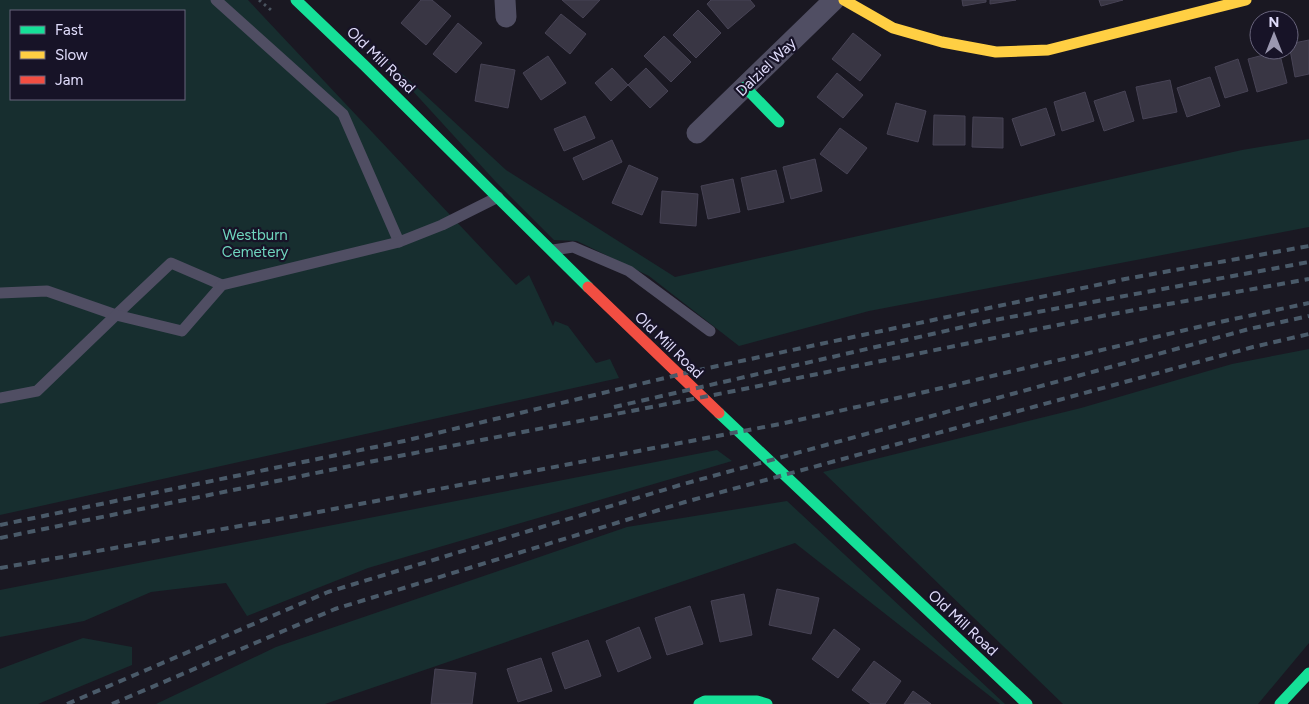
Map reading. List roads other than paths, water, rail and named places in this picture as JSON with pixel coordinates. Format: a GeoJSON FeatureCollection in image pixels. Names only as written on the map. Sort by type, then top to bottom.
{"type":"FeatureCollection","features":[{"type":"Feature","properties":{"kind":"street","name":"Old Mill Road"},"geometry":{"type":"LineString","coordinates":[[296,0],[499,197],[637,336],[1028,704]]}},
{"type":"Feature","properties":{"kind":"street","name":"Dalziel Way"},"geometry":{"type":"LineString","coordinates":[[698,134],[834,0]]}},
{"type":"Feature","properties":{"kind":"street"},"geometry":{"type":"LineString","coordinates":[[844,0],[893,28],[942,42],[996,52],[1048,50],[1195,7],[1246,0]]}},
{"type":"Feature","properties":{"kind":"street"},"geometry":{"type":"LineString","coordinates":[[745,87],[779,122]]}},
{"type":"Feature","properties":{"kind":"street"},"geometry":{"type":"LineString","coordinates":[[1280,704],[1309,673]]}},
{"type":"Feature","properties":{"kind":"street"},"geometry":{"type":"LineString","coordinates":[[699,704],[706,701],[757,701],[767,704]]}},
{"type":"Feature","properties":{"kind":"lane"},"geometry":{"type":"LineString","coordinates":[[216,0],[343,114],[399,242]]}},
{"type":"Feature","properties":{"kind":"lane"},"geometry":{"type":"LineString","coordinates":[[0,293],[48,290],[116,315],[182,332],[222,285],[399,242],[442,225],[499,197]]}},
{"type":"Feature","properties":{"kind":"lane"},"geometry":{"type":"LineString","coordinates":[[551,250],[574,247],[629,271],[710,330]]}},
{"type":"Feature","properties":{"kind":"lane"},"geometry":{"type":"LineString","coordinates":[[0,398],[37,391],[172,263],[222,285]]}},
{"type":"Feature","properties":{"kind":"railway"},"geometry":{"type":"LineString","coordinates":[[0,525],[404,441],[694,371],[1125,279],[1309,246]]}},
{"type":"Feature","properties":{"kind":"railway"},"geometry":{"type":"LineString","coordinates":[[614,407],[989,321],[1309,262]]}},
{"type":"Feature","properties":{"kind":"railway"},"geometry":{"type":"LineString","coordinates":[[0,538],[384,459],[734,391],[1107,315],[1309,279]]}},
{"type":"Feature","properties":{"kind":"railway"},"geometry":{"type":"LineString","coordinates":[[0,568],[297,516],[780,424],[1309,303]]}},
{"type":"Feature","properties":{"kind":"railway"},"geometry":{"type":"LineString","coordinates":[[67,704],[328,592],[680,485],[1249,329],[1309,316]]}},
{"type":"Feature","properties":{"kind":"railway"},"geometry":{"type":"LineString","coordinates":[[112,704],[335,609],[685,502],[1253,347],[1309,334]]}},
{"type":"Feature","properties":{"kind":"park label","name":"Westburn Cemetery"},"geometry":{"type":"Point","coordinates":[255,244]}}]}
